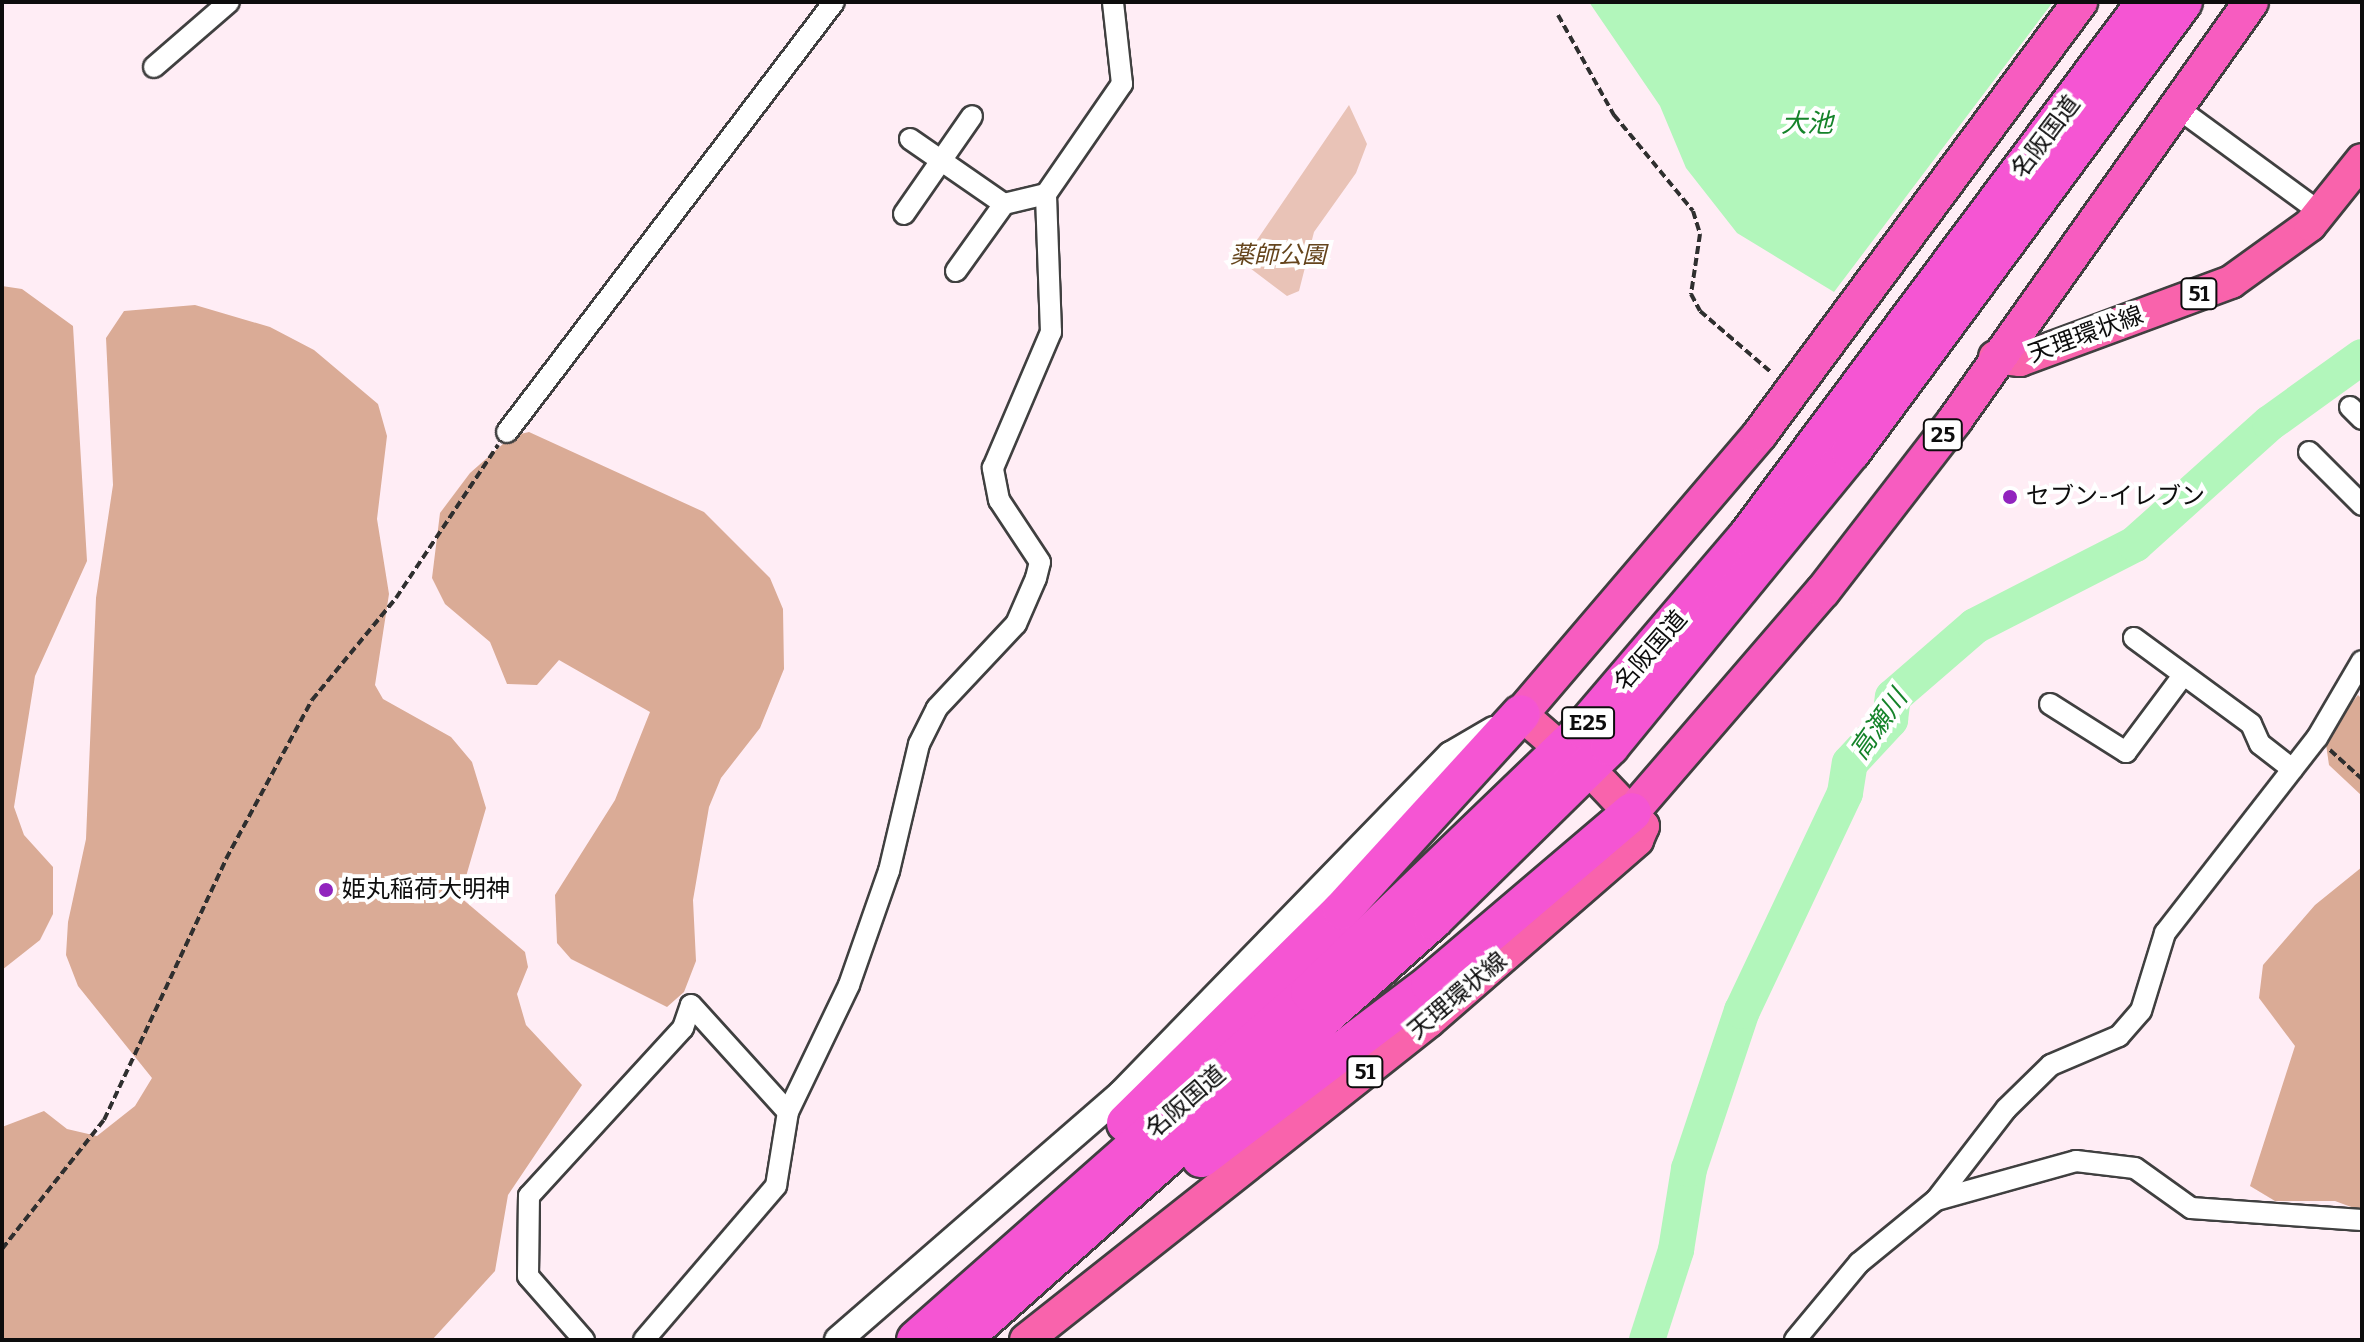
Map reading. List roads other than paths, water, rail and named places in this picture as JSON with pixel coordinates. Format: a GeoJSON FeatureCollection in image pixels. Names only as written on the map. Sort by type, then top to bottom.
{"type":"FeatureCollection","features":[{"type":"Feature","properties":{"kind":"highway"},"geometry":{"type":"LineString","coordinates":[[909,1340],[1342,910],[1535,726],[1792,391],[2080,2]]}},
{"type":"Feature","properties":{"kind":"highway","name":"名阪国道"},"geometry":{"type":"LineString","coordinates":[[916,1340],[1310,992],[1583,729],[1747,537],[2146,2]]}},
{"type":"Feature","properties":{"kind":"highway","name":"名阪国道"},"geometry":{"type":"LineString","coordinates":[[961,1340],[1400,951],[1610,746],[1842,464],[2183,2]]}},
{"type":"Feature","properties":{"kind":"highway","name":"25"},"geometry":{"type":"LineString","coordinates":[[1632,812],[1823,591],[2251,2]]}},
{"type":"Feature","properties":{"kind":"highway","name":"25"},"geometry":{"type":"LineString","coordinates":[[2226,35],[2259,2]]}},
{"type":"Feature","properties":{"kind":"highway"},"geometry":{"type":"LineString","coordinates":[[978,1340],[1113,1224],[1430,984],[1632,812]]}},
{"type":"Feature","properties":{"kind":"main road","name":"天理環状線"},"geometry":{"type":"LineString","coordinates":[[1995,357],[2020,360],[2231,282],[2320,212],[2362,160]]}},
{"type":"Feature","properties":{"kind":"main road"},"geometry":{"type":"LineString","coordinates":[[1602,783],[1632,812]]}},
{"type":"Feature","properties":{"kind":"main road","name":"天理環状線"},"geometry":{"type":"LineString","coordinates":[[1046,1333],[1429,1021],[1637,840],[1643,826],[1632,812]]}},
{"type":"Feature","properties":{"kind":"street"},"geometry":{"type":"LineString","coordinates":[[154,67],[229,2]]}},
{"type":"Feature","properties":{"kind":"street"},"geometry":{"type":"LineString","coordinates":[[507,432],[834,2]]}},
{"type":"Feature","properties":{"kind":"street"},"geometry":{"type":"LineString","coordinates":[[644,1340],[776,1186],[788,1112],[864,942],[919,744],[937,708],[1016,624],[1036,578],[1040,562],[999,500],[993,468],[1051,332],[1043,259],[1046,194],[1122,84],[1113,2]]}},
{"type":"Feature","properties":{"kind":"street"},"geometry":{"type":"LineString","coordinates":[[2175,106],[2320,212]]}},
{"type":"Feature","properties":{"kind":"street"},"geometry":{"type":"LineString","coordinates":[[904,214],[972,116]]}},
{"type":"Feature","properties":{"kind":"street"},"geometry":{"type":"LineString","coordinates":[[910,139],[1004,204]]}},
{"type":"Feature","properties":{"kind":"street"},"geometry":{"type":"LineString","coordinates":[[956,271],[1004,204],[1046,194]]}},
{"type":"Feature","properties":{"kind":"street"},"geometry":{"type":"LineString","coordinates":[[2309,452],[2362,505]]}},
{"type":"Feature","properties":{"kind":"street"},"geometry":{"type":"LineString","coordinates":[[2134,638],[2182,677],[2251,724],[2260,744],[2292,769]]}},
{"type":"Feature","properties":{"kind":"street"},"geometry":{"type":"LineString","coordinates":[[1795,1340],[1859,1263],[1936,1200],[2006,1109],[2051,1065],[2119,1036],[2141,1011],[2165,933],[2317,738],[2362,661]]}},
{"type":"Feature","properties":{"kind":"street"},"geometry":{"type":"LineString","coordinates":[[2050,704],[2126,752],[2182,677]]}},
{"type":"Feature","properties":{"kind":"street"},"geometry":{"type":"LineString","coordinates":[[838,1340],[1121,1094],[1451,755],[1535,726]]}},
{"type":"Feature","properties":{"kind":"street"},"geometry":{"type":"LineString","coordinates":[[584,1340],[528,1276],[529,1196],[683,1028],[691,1005],[788,1112]]}},
{"type":"Feature","properties":{"kind":"street"},"geometry":{"type":"LineString","coordinates":[[1936,1200],[2076,1161],[2135,1168],[2191,1208],[2362,1220]]}},
{"type":"Feature","properties":{"kind":"water","name":"大池"},"geometry":{"type":"Polygon","coordinates":[[[1589,2],[2053,2],[1834,292],[1737,233],[1686,168],[1660,106],[1589,2]]]}},
{"type":"Feature","properties":{"kind":"waterway","name":"高瀬川"},"geometry":{"type":"LineString","coordinates":[[1647,1340],[1676,1250],[1689,1169],[1742,1011],[1845,793],[1850,763],[1890,720],[1893,697],[1975,626],[2135,544],[2270,423],[2362,357]]}},
{"type":"Feature","properties":{"kind":"place","name":"セブン-イレブン"},"geometry":{"type":"Point","coordinates":[2010,497]}},
{"type":"Feature","properties":{"kind":"place","name":"姫丸稲荷大明神"},"geometry":{"type":"Point","coordinates":[326,890]}},
{"type":"Feature","properties":{"kind":"park label","name":"薬師公園"},"geometry":{"type":"Point","coordinates":[1278,256]}}]}
